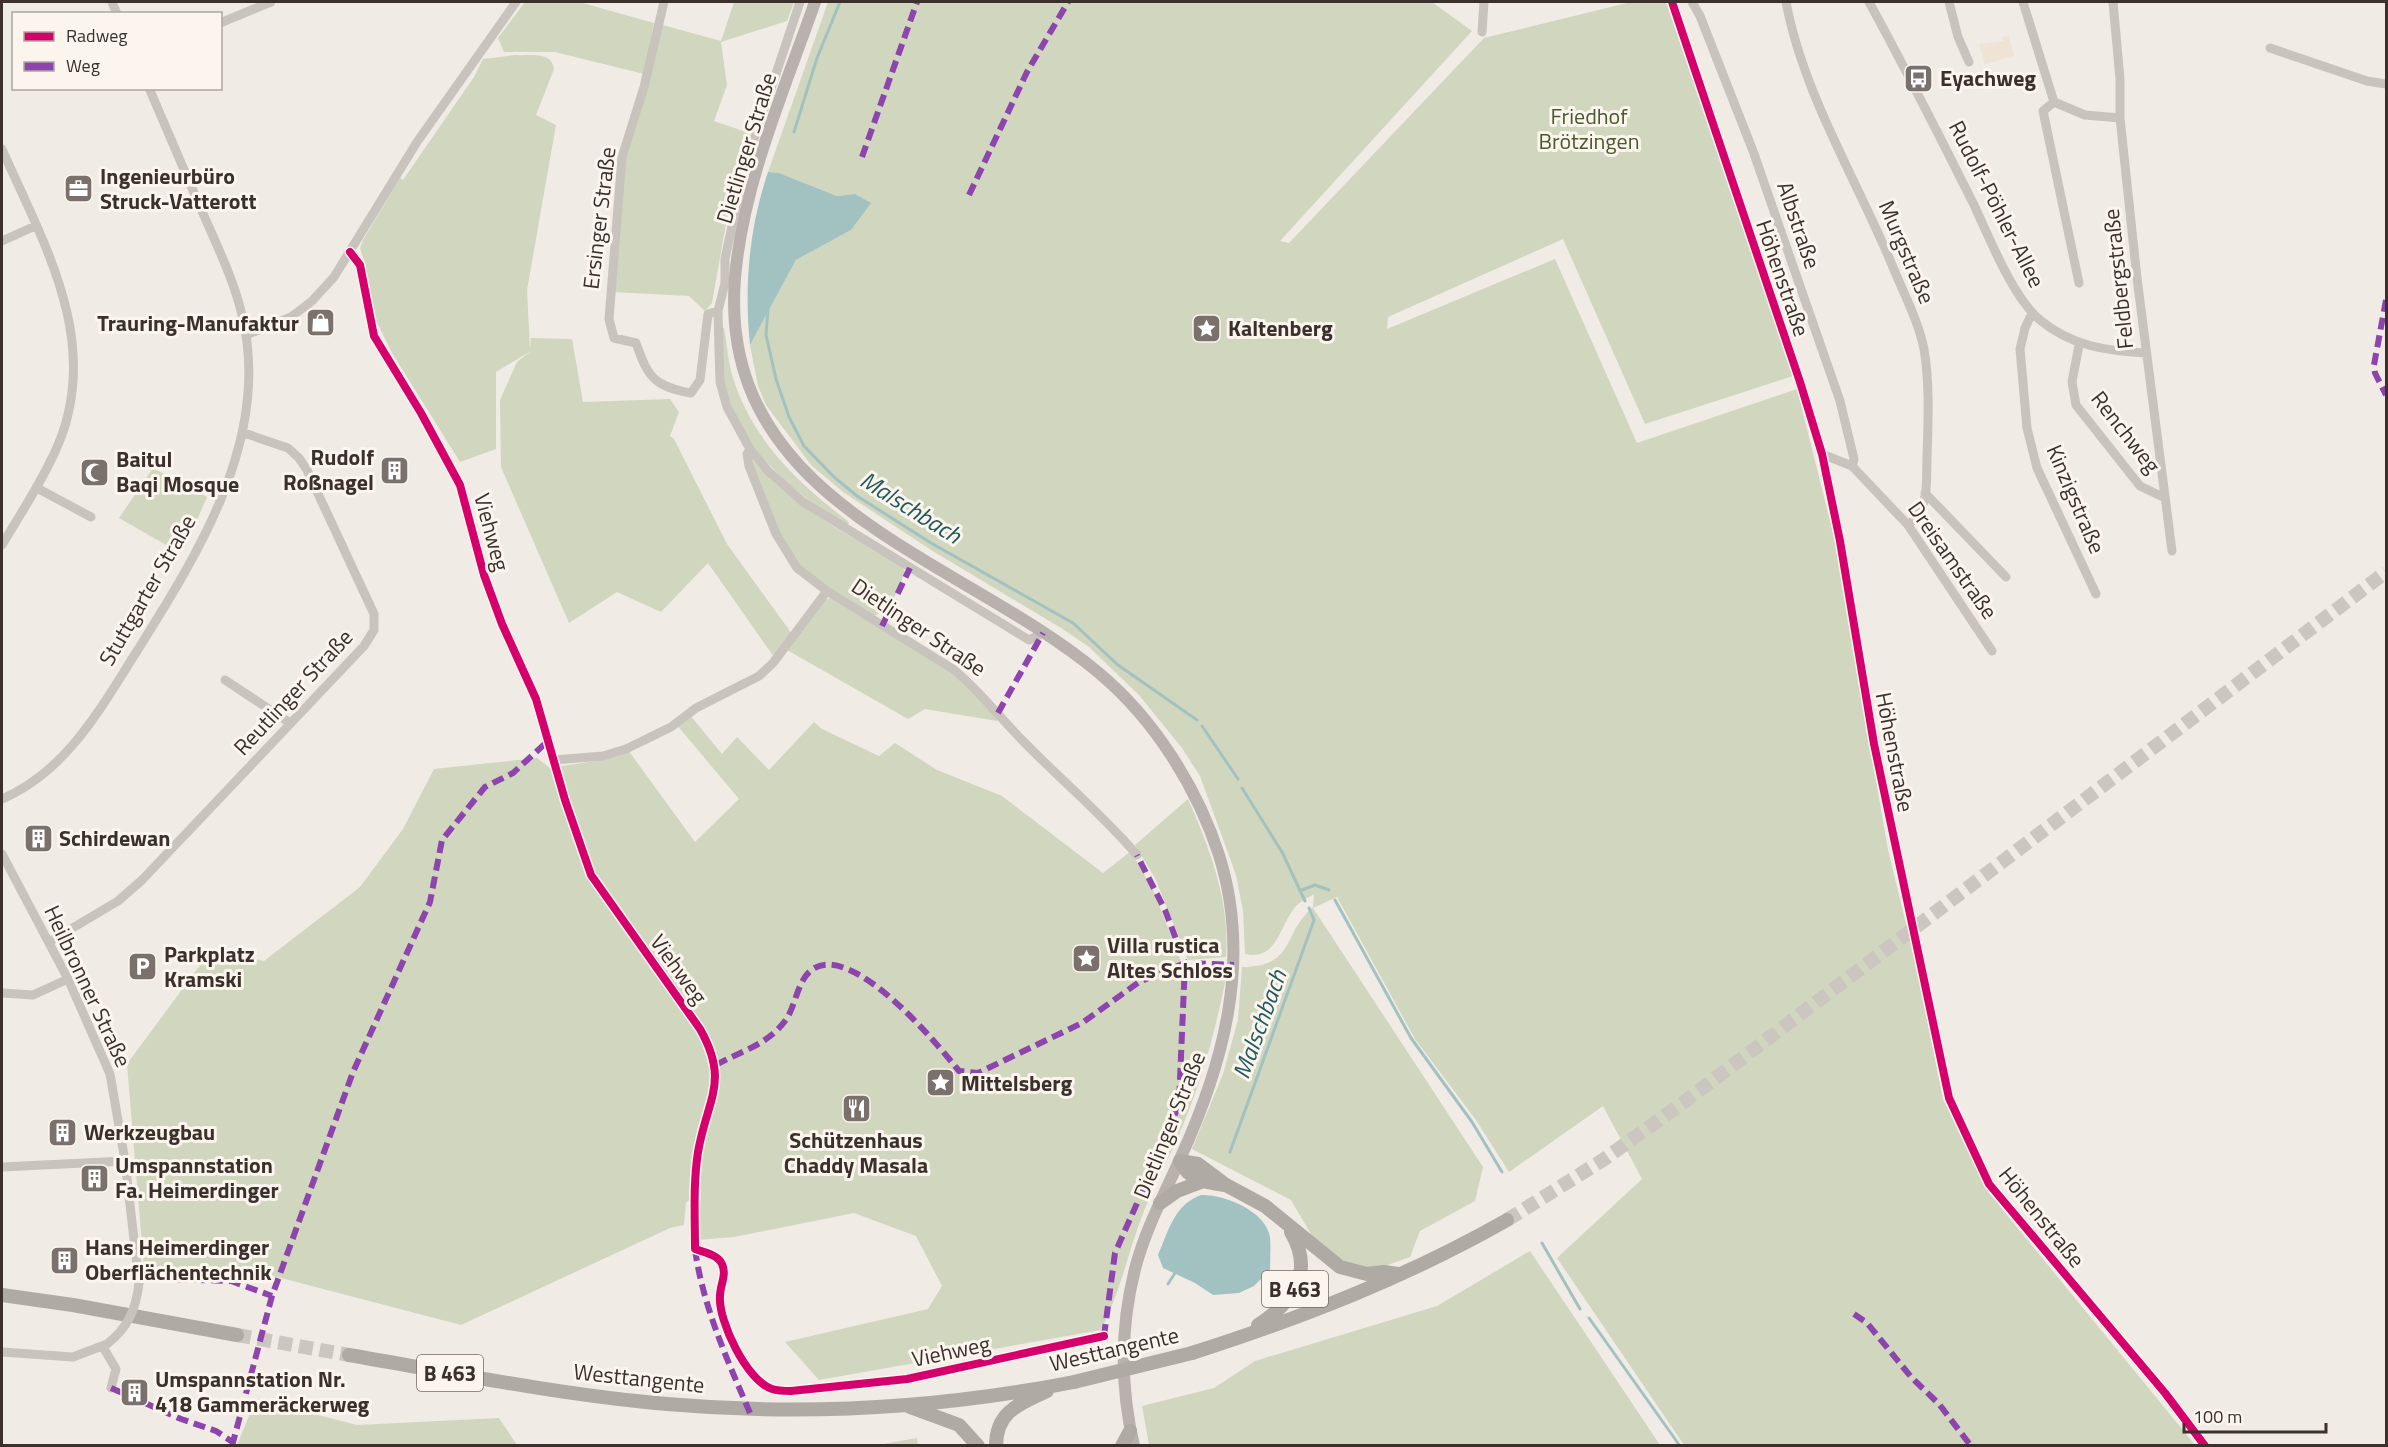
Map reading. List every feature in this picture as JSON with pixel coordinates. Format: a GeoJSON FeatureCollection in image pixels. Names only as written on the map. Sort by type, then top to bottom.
{"type":"FeatureCollection","features":[{"type":"Feature","properties":{"kind":"highway"},"geometry":{"type":"LineString","coordinates":[[1180,1161],[1185,1172],[1202,1182]]}},
{"type":"Feature","properties":{"kind":"highway","name":"B 463"},"geometry":{"type":"LineString","coordinates":[[1180,1161],[1198,1164],[1226,1185],[1265,1206],[1340,1268],[1368,1274],[1384,1272],[1400,1275]]}},
{"type":"Feature","properties":{"kind":"highway","name":"B 463"},"geometry":{"type":"LineString","coordinates":[[1160,1203],[1177,1191],[1202,1182],[1226,1185]]}},
{"type":"Feature","properties":{"kind":"highway","name":"B 463"},"geometry":{"type":"LineString","coordinates":[[1241,1337],[1281,1309],[1295,1290],[1301,1264],[1298,1245],[1284,1220]]}},
{"type":"Feature","properties":{"kind":"highway","name":"Westtangente"},"geometry":{"type":"LineString","coordinates":[[349,1354],[610,1398],[766,1409],[856,1409],[905,1405],[1059,1385],[1192,1353],[1337,1303],[1400,1275],[1507,1220]]}},
{"type":"Feature","properties":{"kind":"highway"},"geometry":{"type":"LineString","coordinates":[[2,1293],[237,1335]]}},
{"type":"Feature","properties":{"kind":"highway","name":"B 463"},"geometry":{"type":"LineString","coordinates":[[996,1446],[1000,1421],[1011,1408],[1059,1385]]}},
{"type":"Feature","properties":{"kind":"highway","name":"B 463"},"geometry":{"type":"LineString","coordinates":[[905,1405],[959,1425],[978,1446]]}},
{"type":"Feature","properties":{"kind":"highway"},"geometry":{"type":"LineString","coordinates":[[1122,1446],[1130,1431]]}},
{"type":"Feature","properties":{"kind":"main road","name":"Dietlinger Straße"},"geometry":{"type":"LineString","coordinates":[[815,2],[759,165],[738,255],[735,320],[743,366],[765,419],[781,444],[817,485],[886,538],[1042,633],[1099,673],[1127,700],[1166,748],[1208,826],[1226,879],[1234,939],[1227,1023],[1208,1094],[1160,1203],[1135,1268],[1126,1313],[1122,1367],[1134,1446]]}},
{"type":"Feature","properties":{"kind":"street"},"geometry":{"type":"LineString","coordinates":[[222,22],[271,2]]}},
{"type":"Feature","properties":{"kind":"street"},"geometry":{"type":"LineString","coordinates":[[246,335],[271,327],[299,311],[324,289],[350,252],[423,134],[516,2]]}},
{"type":"Feature","properties":{"kind":"street","name":"Ersinger Straße"},"geometry":{"type":"LineString","coordinates":[[663,2],[644,87],[622,157],[609,319],[614,338],[636,343],[649,376],[664,386],[691,393]]}},
{"type":"Feature","properties":{"kind":"street","name":"Dietlinger Straße"},"geometry":{"type":"LineString","coordinates":[[800,2],[744,169],[727,250],[724,283],[718,311],[721,387],[733,424],[768,471],[816,512],[1029,640],[1042,633]]}},
{"type":"Feature","properties":{"kind":"street"},"geometry":{"type":"LineString","coordinates":[[1482,32],[1484,2]]}},
{"type":"Feature","properties":{"kind":"street","name":"Höhenstraße"},"geometry":{"type":"LineString","coordinates":[[1672,2],[1822,454],[1840,541],[1874,744],[1948,1098],[1989,1184],[2165,1394],[2205,1446]]}},
{"type":"Feature","properties":{"kind":"street","name":"Albstraße"},"geometry":{"type":"LineString","coordinates":[[1692,2],[1700,16],[1753,151],[1840,401],[1854,459],[1851,466]]}},
{"type":"Feature","properties":{"kind":"street","name":"Murgstraße"},"geometry":{"type":"LineString","coordinates":[[1786,2],[1790,26],[1824,117],[1882,241],[1924,347],[1928,429],[1925,493],[1922,512],[1908,525]]}},
{"type":"Feature","properties":{"kind":"street","name":"Rudolf-Pöhler-Allee"},"geometry":{"type":"LineString","coordinates":[[1869,2],[1911,79],[2005,270],[2032,313],[2040,321],[2079,345],[2109,351],[2146,354]]}},
{"type":"Feature","properties":{"kind":"street"},"geometry":{"type":"LineString","coordinates":[[1949,2],[1958,37],[1969,62]]}},
{"type":"Feature","properties":{"kind":"street"},"geometry":{"type":"LineString","coordinates":[[2023,2],[2054,102]]}},
{"type":"Feature","properties":{"kind":"street","name":"Feldbergstraße"},"geometry":{"type":"LineString","coordinates":[[2113,2],[2120,79],[2120,118],[2163,497],[2172,551]]}},
{"type":"Feature","properties":{"kind":"street"},"geometry":{"type":"LineString","coordinates":[[2270,48],[2367,81],[2386,84]]}},
{"type":"Feature","properties":{"kind":"street","name":"Stuttgarter Straße"},"geometry":{"type":"LineString","coordinates":[[2,799],[21,790],[50,769],[76,743],[93,719],[161,612],[199,544],[227,483],[244,433],[250,384],[246,335],[228,271],[150,90]]}},
{"type":"Feature","properties":{"kind":"street"},"geometry":{"type":"LineString","coordinates":[[2054,102],[2085,115],[2120,118]]}},
{"type":"Feature","properties":{"kind":"street"},"geometry":{"type":"LineString","coordinates":[[2054,102],[2043,111],[2079,283]]}},
{"type":"Feature","properties":{"kind":"street"},"geometry":{"type":"LineString","coordinates":[[2,149],[66,301],[72,326],[74,360],[68,415],[57,446],[37,488],[2,545]]}},
{"type":"Feature","properties":{"kind":"street"},"geometry":{"type":"LineString","coordinates":[[2,241],[35,226]]}},
{"type":"Feature","properties":{"kind":"street","name":"Viehweg"},"geometry":{"type":"LineString","coordinates":[[350,252],[360,265],[374,336],[421,413],[460,485],[484,575],[502,624],[536,699],[565,800],[591,875],[711,1048],[716,1065],[715,1086],[699,1151],[695,1186],[695,1249],[708,1253],[722,1263],[724,1274],[720,1296],[722,1319],[752,1374],[771,1389],[790,1391],[884,1382],[1104,1336]]}},
{"type":"Feature","properties":{"kind":"street","name":"Dietlinger Straße"},"geometry":{"type":"LineString","coordinates":[[691,393],[700,380],[708,314],[718,311]]}},
{"type":"Feature","properties":{"kind":"street","name":"Kinzigstraße"},"geometry":{"type":"LineString","coordinates":[[2032,313],[2025,328],[2020,349],[2026,428],[2037,468],[2096,594]]}},
{"type":"Feature","properties":{"kind":"street","name":"Renchweg"},"geometry":{"type":"LineString","coordinates":[[2079,345],[2072,382],[2076,405],[2140,486],[2163,497]]}},
{"type":"Feature","properties":{"kind":"street","name":"Reutlinger Straße"},"geometry":{"type":"LineString","coordinates":[[49,942],[118,900],[136,885],[368,642],[376,624],[374,614],[340,539],[299,458],[279,443],[244,433]]}},
{"type":"Feature","properties":{"kind":"street","name":"Dietlinger Straße"},"geometry":{"type":"LineString","coordinates":[[750,449],[747,454],[749,466],[776,534],[797,568],[827,591],[953,669],[972,685],[1023,741],[1113,828],[1137,855]]}},
{"type":"Feature","properties":{"kind":"street","name":"Dreisamstraße"},"geometry":{"type":"LineString","coordinates":[[1822,454],[1851,466],[1908,525],[1992,651]]}},
{"type":"Feature","properties":{"kind":"street"},"geometry":{"type":"LineString","coordinates":[[37,488],[91,517]]}},
{"type":"Feature","properties":{"kind":"street"},"geometry":{"type":"LineString","coordinates":[[1925,493],[2006,577]]}},
{"type":"Feature","properties":{"kind":"street","name":"Dietlinger Straße"},"geometry":{"type":"LineString","coordinates":[[554,760],[603,756],[626,749],[671,727],[696,708],[759,676],[774,663],[827,591]]}},
{"type":"Feature","properties":{"kind":"street"},"geometry":{"type":"LineString","coordinates":[[225,680],[290,723]]}},
{"type":"Feature","properties":{"kind":"street","name":"Heilbronner Straße"},"geometry":{"type":"LineString","coordinates":[[2,854],[68,980],[110,1074],[125,1161],[139,1283],[132,1316],[121,1332],[105,1346],[74,1357],[2,1352]]}},
{"type":"Feature","properties":{"kind":"street"},"geometry":{"type":"LineString","coordinates":[[2,993],[33,995],[68,980]]}},
{"type":"Feature","properties":{"kind":"street"},"geometry":{"type":"LineString","coordinates":[[2,1167],[125,1161]]}},
{"type":"Feature","properties":{"kind":"street"},"geometry":{"type":"LineString","coordinates":[[105,1346],[116,1369],[111,1388]]}},
{"type":"Feature","properties":{"kind":"green space"},"geometry":{"type":"Polygon","coordinates":[[[525,2],[579,2],[654,23],[644,74],[555,52],[504,52],[498,38],[525,2]]]}},
{"type":"Feature","properties":{"kind":"green space"},"geometry":{"type":"Polygon","coordinates":[[[734,2],[794,2],[787,21],[721,42],[727,85],[714,121],[749,133],[729,207],[712,303],[705,311],[689,296],[612,292],[626,156],[659,24],[721,41],[734,2]]]}},
{"type":"Feature","properties":{"kind":"green space","name":"Friedhof Brötzingen"},"geometry":{"type":"Polygon","coordinates":[[[828,2],[1432,2],[1472,31],[1280,241],[1289,243],[1484,38],[1631,2],[1666,2],[1796,375],[1645,424],[1563,239],[1388,317],[1387,329],[1555,259],[1637,443],[1797,389],[1834,537],[1888,850],[1917,969],[1943,1099],[1989,1193],[2195,1445],[1684,1445],[1557,1258],[1642,1179],[1603,1106],[1509,1172],[1476,1120],[1415,1039],[1337,897],[1313,908],[1483,1167],[1475,1201],[1420,1231],[1410,1257],[1379,1268],[1364,1268],[1344,1264],[1312,1236],[1291,1200],[1192,1149],[1223,1074],[1238,1020],[1242,967],[1260,965],[1280,955],[1303,917],[1313,907],[1314,894],[1295,907],[1271,947],[1256,955],[1245,954],[1243,911],[1236,875],[1200,776],[1182,748],[1139,695],[1089,647],[931,550],[843,492],[811,465],[766,405],[758,386],[750,345],[796,260],[851,230],[855,194],[837,196],[779,173],[768,172],[828,2]]]}},
{"type":"Feature","properties":{"kind":"green space"},"geometry":{"type":"Polygon","coordinates":[[[515,55],[544,57],[549,59],[554,69],[536,115],[556,125],[527,290],[530,349],[531,338],[572,339],[583,402],[670,399],[679,412],[670,436],[674,439],[727,544],[792,634],[774,657],[708,563],[661,612],[617,592],[569,623],[501,467],[500,400],[517,362],[531,351],[496,372],[496,449],[460,462],[392,353],[369,306],[365,264],[360,248],[363,240],[400,178],[403,180],[474,77],[483,59],[515,55]]]}},
{"type":"Feature","properties":{"kind":"green space"},"geometry":{"type":"Polygon","coordinates":[[[721,327],[724,328],[733,378],[752,422],[779,459],[812,492],[849,522],[847,526],[826,513],[788,483],[770,466],[742,428],[724,382],[721,327]]]}},
{"type":"Feature","properties":{"kind":"green space"},"geometry":{"type":"Polygon","coordinates":[[[752,459],[785,492],[822,519],[902,566],[905,572],[893,599],[884,610],[871,617],[799,566],[778,530],[755,476],[752,459]]]}},
{"type":"Feature","properties":{"kind":"green space"},"geometry":{"type":"Polygon","coordinates":[[[153,468],[207,497],[185,547],[175,550],[119,518],[153,468]]]}},
{"type":"Feature","properties":{"kind":"green space"},"geometry":{"type":"Polygon","coordinates":[[[830,598],[958,676],[999,719],[997,721],[925,709],[908,719],[787,650],[823,601],[830,598]]]}},
{"type":"Feature","properties":{"kind":"green space"},"geometry":{"type":"Polygon","coordinates":[[[690,715],[722,754],[737,737],[769,770],[814,722],[822,729],[879,756],[895,743],[937,770],[1002,796],[1103,873],[1131,851],[1154,892],[1183,967],[1227,972],[1213,1036],[1193,1098],[1148,1201],[1115,1298],[1101,1330],[819,1380],[785,1342],[928,1309],[942,1286],[916,1236],[854,1213],[734,1237],[698,1240],[701,1189],[686,1203],[684,1225],[670,1228],[461,1325],[266,1274],[145,1280],[127,1064],[212,949],[264,961],[360,887],[403,829],[434,769],[537,758],[550,768],[601,760],[628,750],[695,842],[739,799],[676,724],[690,715]]]}},
{"type":"Feature","properties":{"kind":"green space"},"geometry":{"type":"Polygon","coordinates":[[[1188,799],[1211,856],[1222,896],[1226,957],[1188,960],[1155,878],[1135,845],[1188,799]]]}},
{"type":"Feature","properties":{"kind":"green space"},"geometry":{"type":"Polygon","coordinates":[[[1530,1251],[1660,1445],[1149,1445],[1142,1406],[1214,1388],[1255,1361],[1437,1306],[1530,1251]]]}},
{"type":"Feature","properties":{"kind":"green space"},"geometry":{"type":"Polygon","coordinates":[[[256,1399],[357,1425],[499,1418],[517,1445],[237,1445],[256,1399]]]}},
{"type":"Feature","properties":{"kind":"green space"},"geometry":{"type":"Polygon","coordinates":[[[917,1438],[918,1445],[878,1445],[917,1438]]]}},
{"type":"Feature","properties":{"kind":"shaded area"},"geometry":{"type":"Polygon","coordinates":[[[2009,36],[2014,56],[1985,64],[1979,44],[2003,41],[2003,37],[2009,36]]]}},
{"type":"Feature","properties":{"kind":"water"},"geometry":{"type":"Polygon","coordinates":[[[768,172],[779,173],[837,196],[855,194],[871,203],[851,230],[796,260],[750,345],[748,279],[752,236],[768,172]]]}},
{"type":"Feature","properties":{"kind":"water"},"geometry":{"type":"Polygon","coordinates":[[[1201,1195],[1221,1197],[1243,1206],[1261,1219],[1267,1228],[1270,1237],[1270,1270],[1254,1286],[1239,1293],[1213,1295],[1195,1283],[1163,1268],[1158,1255],[1169,1228],[1184,1205],[1201,1195]]]}},
{"type":"Feature","properties":{"kind":"waterway","name":"Malschbach"},"geometry":{"type":"LineString","coordinates":[[794,132],[817,58],[840,2]]}},
{"type":"Feature","properties":{"kind":"waterway","name":"Malschbach"},"geometry":{"type":"LineString","coordinates":[[768,309],[766,335],[776,379],[789,417],[804,446],[834,477],[857,496],[931,543],[1073,623],[1118,665],[1197,720]]}},
{"type":"Feature","properties":{"kind":"waterway","name":"Malschbach"},"geometry":{"type":"LineString","coordinates":[[1202,726],[1238,779]]}},
{"type":"Feature","properties":{"kind":"waterway","name":"Malschbach"},"geometry":{"type":"LineString","coordinates":[[1242,788],[1282,852],[1305,901]]}},
{"type":"Feature","properties":{"kind":"waterway"},"geometry":{"type":"LineString","coordinates":[[1302,890],[1315,885],[1329,890]]}},
{"type":"Feature","properties":{"kind":"waterway"},"geometry":{"type":"LineString","coordinates":[[1335,900],[1411,1038],[1472,1122],[1502,1172]]}},
{"type":"Feature","properties":{"kind":"waterway","name":"Malschbach"},"geometry":{"type":"LineString","coordinates":[[1230,1152],[1314,920],[1309,908]]}},
{"type":"Feature","properties":{"kind":"waterway"},"geometry":{"type":"LineString","coordinates":[[1542,1243],[1580,1309]]}},
{"type":"Feature","properties":{"kind":"waterway","name":"Malschbach"},"geometry":{"type":"LineString","coordinates":[[1168,1284],[1175,1273]]}},
{"type":"Feature","properties":{"kind":"waterway"},"geometry":{"type":"LineString","coordinates":[[1589,1318],[1680,1446]]}},
{"type":"Feature","properties":{"kind":"tunnel"},"geometry":{"type":"LineString","coordinates":[[1507,1220],[1603,1160],[1684,1102],[2386,572]]}},
{"type":"Feature","properties":{"kind":"tunnel"},"geometry":{"type":"LineString","coordinates":[[237,1335],[349,1355]]}},
{"type":"Feature","properties":{"kind":"marked path"},"geometry":{"type":"LineString","coordinates":[[862,157],[917,2]]}},
{"type":"Feature","properties":{"kind":"marked path"},"geometry":{"type":"LineString","coordinates":[[969,195],[1027,72],[1068,2]]}},
{"type":"Feature","properties":{"kind":"marked path"},"geometry":{"type":"LineString","coordinates":[[2386,300],[2374,365],[2375,373],[2386,395]]}},
{"type":"Feature","properties":{"kind":"marked path"},"geometry":{"type":"LineString","coordinates":[[882,626],[910,568]]}},
{"type":"Feature","properties":{"kind":"marked path"},"geometry":{"type":"LineString","coordinates":[[998,713],[1043,633]]}},
{"type":"Feature","properties":{"kind":"marked path"},"geometry":{"type":"LineString","coordinates":[[232,1446],[272,1296],[353,1072],[430,902],[442,840],[485,787],[513,773],[548,741]]}},
{"type":"Feature","properties":{"kind":"marked path"},"geometry":{"type":"LineString","coordinates":[[1104,1336],[1115,1253],[1179,1103],[1185,963],[1165,910],[1137,855]]}},
{"type":"Feature","properties":{"kind":"marked path"},"geometry":{"type":"LineString","coordinates":[[716,1065],[762,1042],[778,1029],[789,1015],[803,979],[813,969],[830,965],[849,970],[871,982],[913,1019],[959,1071],[978,1073],[1082,1023],[1139,982],[1185,963],[1234,965]]}},
{"type":"Feature","properties":{"kind":"marked path"},"geometry":{"type":"LineString","coordinates":[[695,1249],[710,1312],[750,1413]]}},
{"type":"Feature","properties":{"kind":"marked path"},"geometry":{"type":"LineString","coordinates":[[139,1278],[231,1281],[272,1296]]}},
{"type":"Feature","properties":{"kind":"marked path"},"geometry":{"type":"LineString","coordinates":[[1854,1314],[1867,1323],[1912,1378],[1939,1404],[1971,1446]]}},
{"type":"Feature","properties":{"kind":"marked path"},"geometry":{"type":"LineString","coordinates":[[111,1388],[181,1419],[216,1431],[231,1441]]}},
{"type":"Feature","properties":{"kind":"cycle path"},"geometry":{"type":"LineString","coordinates":[[1672,2],[1822,454],[1840,541],[1874,744],[1949,1098],[1989,1184],[2165,1393],[2205,1446]]}},
{"type":"Feature","properties":{"kind":"cycle path"},"geometry":{"type":"LineString","coordinates":[[350,252],[360,265],[374,336],[421,413],[460,485],[484,575],[502,624],[536,699],[565,800],[591,875],[700,1029],[709,1047],[715,1077],[696,1164],[695,1249],[714,1256],[722,1264],[724,1272],[720,1292],[721,1307],[729,1334],[744,1363],[763,1384],[774,1390],[791,1391],[907,1379],[1104,1336]]}},
{"type":"Feature","properties":{"kind":"place","name":"Eyachweg"},"geometry":{"type":"Point","coordinates":[1919,78]}},
{"type":"Feature","properties":{"kind":"place","name":"Ingenieurbüro Struck-Vatterott"},"geometry":{"type":"Point","coordinates":[79,189]}},
{"type":"Feature","properties":{"kind":"place","name":"Trauring-Manufaktur"},"geometry":{"type":"Point","coordinates":[320,323]}},
{"type":"Feature","properties":{"kind":"place","name":"Kaltenberg"},"geometry":{"type":"Point","coordinates":[1207,328]}},
{"type":"Feature","properties":{"kind":"place","name":"Rudolf Roßnagel"},"geometry":{"type":"Point","coordinates":[395,470]}},
{"type":"Feature","properties":{"kind":"place","name":"Baitul Baqi Mosque"},"geometry":{"type":"Point","coordinates":[95,472]}},
{"type":"Feature","properties":{"kind":"place","name":"Schirdewan"},"geometry":{"type":"Point","coordinates":[38,838]}},
{"type":"Feature","properties":{"kind":"place","name":"Villa rustica Altes Schloss"},"geometry":{"type":"Point","coordinates":[1086,958]}},
{"type":"Feature","properties":{"kind":"place","name":"Parkplatz Kramski"},"geometry":{"type":"Point","coordinates":[143,967]}},
{"type":"Feature","properties":{"kind":"place","name":"Mittelsberg"},"geometry":{"type":"Point","coordinates":[940,1083]}},
{"type":"Feature","properties":{"kind":"place","name":"Schützenhaus Chaddy Masala"},"geometry":{"type":"Point","coordinates":[856,1108]}},
{"type":"Feature","properties":{"kind":"place","name":"Werkzeugbau"},"geometry":{"type":"Point","coordinates":[63,1132]}},
{"type":"Feature","properties":{"kind":"place","name":"Umspannstation Fa. Heimerdinger"},"geometry":{"type":"Point","coordinates":[94,1178]}},
{"type":"Feature","properties":{"kind":"place","name":"Hans Heimerdinger Oberflächentechnik"},"geometry":{"type":"Point","coordinates":[64,1260]}},
{"type":"Feature","properties":{"kind":"place","name":"Umspannstation Nr. 418 Gammeräckerweg"},"geometry":{"type":"Point","coordinates":[134,1392]}}]}
